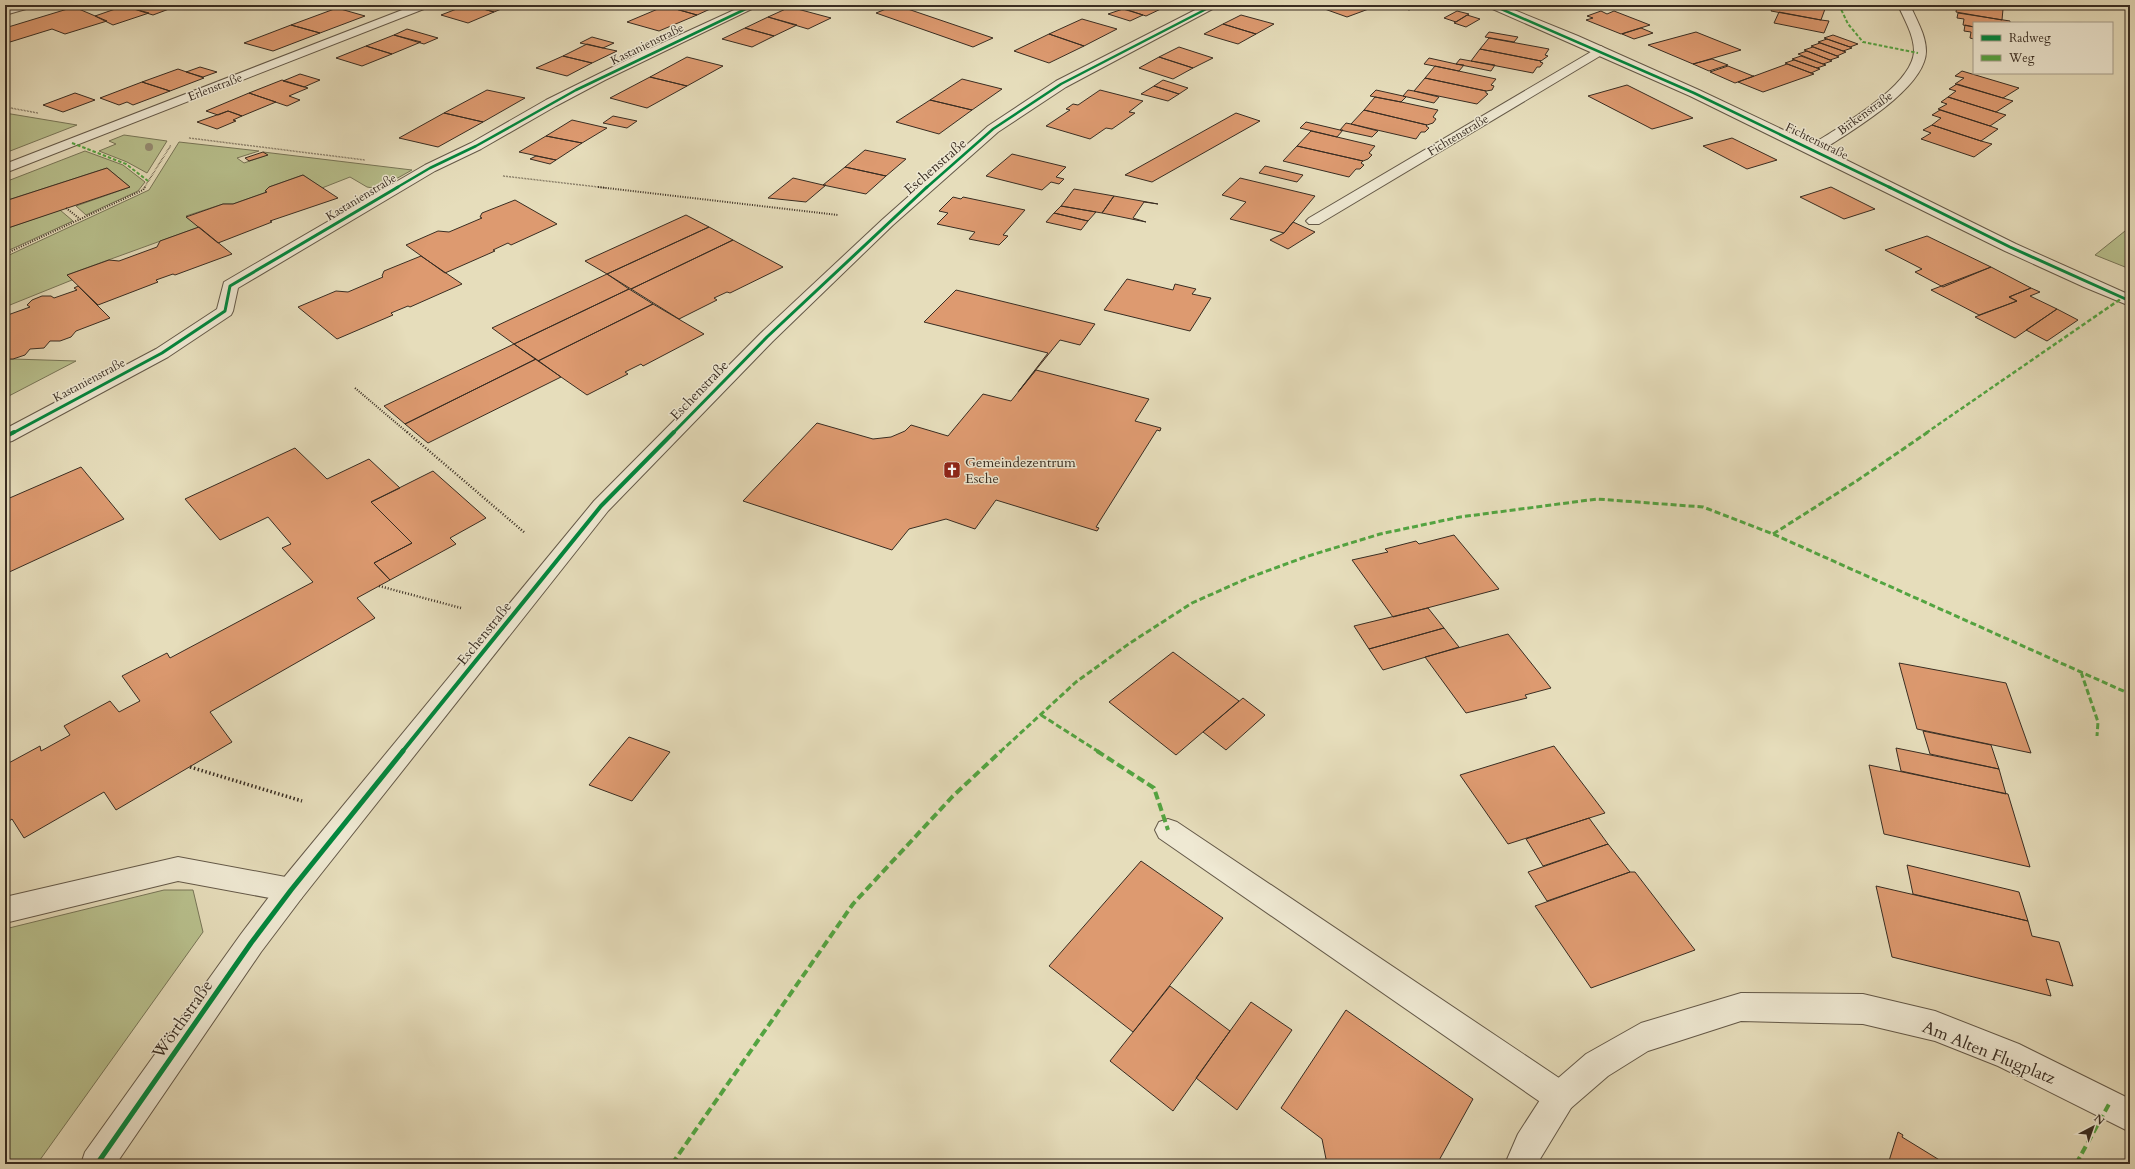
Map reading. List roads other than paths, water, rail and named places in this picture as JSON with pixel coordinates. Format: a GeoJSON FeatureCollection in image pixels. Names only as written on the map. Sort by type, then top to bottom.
{"type":"FeatureCollection","features":[{"type":"Feature","properties":{"kind":"street"},"geometry":{"type":"LineString","coordinates":[[5,12],[29,5]]}},
{"type":"Feature","properties":{"kind":"street","name":"Erlenstraße"},"geometry":{"type":"LineString","coordinates":[[5,169],[425,5]]}},
{"type":"Feature","properties":{"kind":"street","name":"Kastanienstraße"},"geometry":{"type":"LineString","coordinates":[[5,437],[162,353],[225,311],[230,286],[430,168],[457,158],[550,103],[687,35],[754,5]]}},
{"type":"Feature","properties":{"kind":"street","name":"Eschenstraße"},"geometry":{"type":"LineString","coordinates":[[291,890],[601,506],[767,337],[888,222],[993,129],[1061,84],[1214,5]]}},
{"type":"Feature","properties":{"kind":"street","name":"Fichtenstraße"},"geometry":{"type":"LineString","coordinates":[[1492,5],[1601,50],[1813,150],[2013,248],[2130,301]]}},
{"type":"Feature","properties":{"kind":"street","name":"Birkenstraße"},"geometry":{"type":"LineString","coordinates":[[1813,150],[1884,102],[1910,78],[1919,57],[1917,40],[1904,5]]}},
{"type":"Feature","properties":{"kind":"street","name":"Fichtenstraße"},"geometry":{"type":"LineString","coordinates":[[1314,221],[1601,50]]}},
{"type":"Feature","properties":{"kind":"street"},"geometry":{"type":"LineString","coordinates":[[1168,830],[1560,1097]]}},
{"type":"Feature","properties":{"kind":"street"},"geometry":{"type":"LineString","coordinates":[[5,910],[178,869],[291,890]]}},
{"type":"Feature","properties":{"kind":"street","name":"Wörthstraße"},"geometry":{"type":"LineString","coordinates":[[97,1164],[251,943],[291,890]]}},
{"type":"Feature","properties":{"kind":"street","name":"Am Alten Flugplatz"},"geometry":{"type":"LineString","coordinates":[[1521,1164],[1529,1145],[1560,1097],[1597,1065],[1642,1038],[1741,1007],[1863,1009],[1935,1026],[2008,1056],[2130,1116]]}},
{"type":"Feature","properties":{"kind":"place","name":"Gemeindezentrum Esche"},"geometry":{"type":"Point","coordinates":[952,470]}}]}
